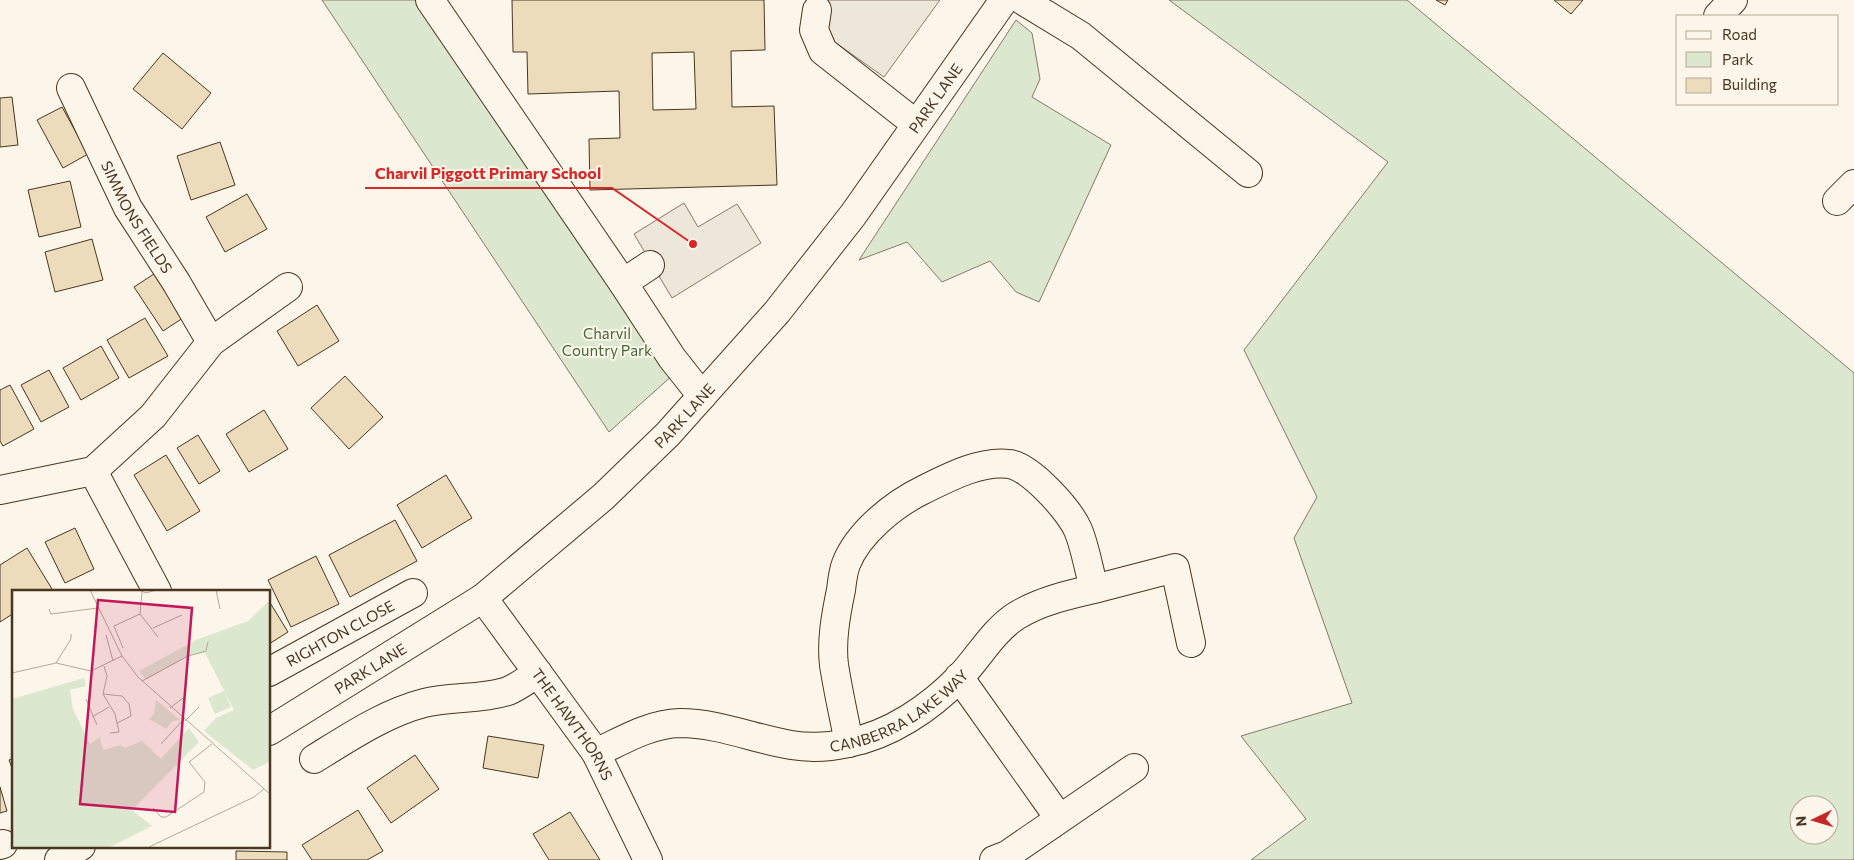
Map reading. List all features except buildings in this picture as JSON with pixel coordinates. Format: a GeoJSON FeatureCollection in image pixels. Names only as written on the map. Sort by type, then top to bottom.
{"type":"FeatureCollection","features":[{"type":"Feature","properties":{"kind":"street"},"geometry":{"type":"LineString","coordinates":[[430,0],[672,358],[702,396]]}},
{"type":"Feature","properties":{"kind":"street","name":"PARK LANE"},"geometry":{"type":"LineString","coordinates":[[270,730],[483,598],[603,497],[668,434],[777,312],[853,215],[1004,0]]}},
{"type":"Feature","properties":{"kind":"street"},"geometry":{"type":"LineString","coordinates":[[1022,0],[1081,36],[1248,173]]}},
{"type":"Feature","properties":{"kind":"street"},"geometry":{"type":"LineString","coordinates":[[1719,15],[1733,0]]}},
{"type":"Feature","properties":{"kind":"street"},"geometry":{"type":"LineString","coordinates":[[817,10],[814,30],[823,51],[916,124]]}},
{"type":"Feature","properties":{"kind":"street","name":"SIMMONS FIELDS"},"geometry":{"type":"LineString","coordinates":[[71,88],[128,208],[176,282],[211,342]]}},
{"type":"Feature","properties":{"kind":"street"},"geometry":{"type":"LineString","coordinates":[[623,283],[650,265]]}},
{"type":"Feature","properties":{"kind":"street"},"geometry":{"type":"LineString","coordinates":[[0,490],[93,471],[154,416],[211,342],[288,287]]}},
{"type":"Feature","properties":{"kind":"street"},"geometry":{"type":"LineString","coordinates":[[849,743],[834,664],[837,608],[846,564],[858,544],[883,516],[913,495],[952,475],[979,467],[1010,464],[1027,472],[1059,502],[1078,530],[1094,588]]}},
{"type":"Feature","properties":{"kind":"street"},"geometry":{"type":"LineString","coordinates":[[93,471],[156,590]]}},
{"type":"Feature","properties":{"kind":"street","name":"CANBERRA LAKE WAY"},"geometry":{"type":"LineString","coordinates":[[596,753],[640,731],[680,723],[709,726],[793,746],[826,747],[849,743],[906,721],[929,704],[960,677],[989,641],[1016,616],[1067,595],[1175,568],[1191,643]]}},
{"type":"Feature","properties":{"kind":"street","name":"RIGHTON CLOSE"},"geometry":{"type":"LineString","coordinates":[[270,671],[413,593]]}},
{"type":"Feature","properties":{"kind":"street","name":"THE HAWTHORNS"},"geometry":{"type":"LineString","coordinates":[[483,598],[596,753],[648,860]]}},
{"type":"Feature","properties":{"kind":"street"},"geometry":{"type":"LineString","coordinates":[[314,759],[357,734],[403,711],[448,699],[484,697],[510,690],[538,673]]}},
{"type":"Feature","properties":{"kind":"street"},"geometry":{"type":"LineString","coordinates":[[960,677],[1060,818]]}},
{"type":"Feature","properties":{"kind":"street"},"geometry":{"type":"LineString","coordinates":[[994,860],[1007,855],[1134,768]]}},
{"type":"Feature","properties":{"kind":"green space","name":"Charvil Country Park"},"geometry":{"type":"Polygon","coordinates":[[[322,0],[438,0],[683,366],[609,432],[322,0]]]}},
{"type":"Feature","properties":{"kind":"green space"},"geometry":{"type":"Polygon","coordinates":[[[1169,0],[1407,0],[1854,373],[1854,860],[1251,860],[1306,819],[1241,736],[1352,703],[1294,538],[1317,497],[1244,350],[1388,162],[1169,0]]]}},
{"type":"Feature","properties":{"kind":"green space"},"geometry":{"type":"Polygon","coordinates":[[[1016,20],[1032,33],[1040,79],[1032,97],[1111,145],[1039,302],[1016,292],[990,261],[942,282],[907,242],[859,260],[1016,20]]]}},
{"type":"Feature","properties":{"kind":"shaded area"},"geometry":{"type":"Polygon","coordinates":[[[817,0],[940,0],[884,77],[829,38],[817,0]]]}},
{"type":"Feature","properties":{"kind":"shaded area"},"geometry":{"type":"Polygon","coordinates":[[[684,203],[698,227],[737,204],[761,243],[672,298],[634,234],[684,203]]]}},
{"type":"Feature","properties":{"kind":"place","name":"Charvil Piggott Primary School"},"geometry":{"type":"Point","coordinates":[693,244]}}]}
